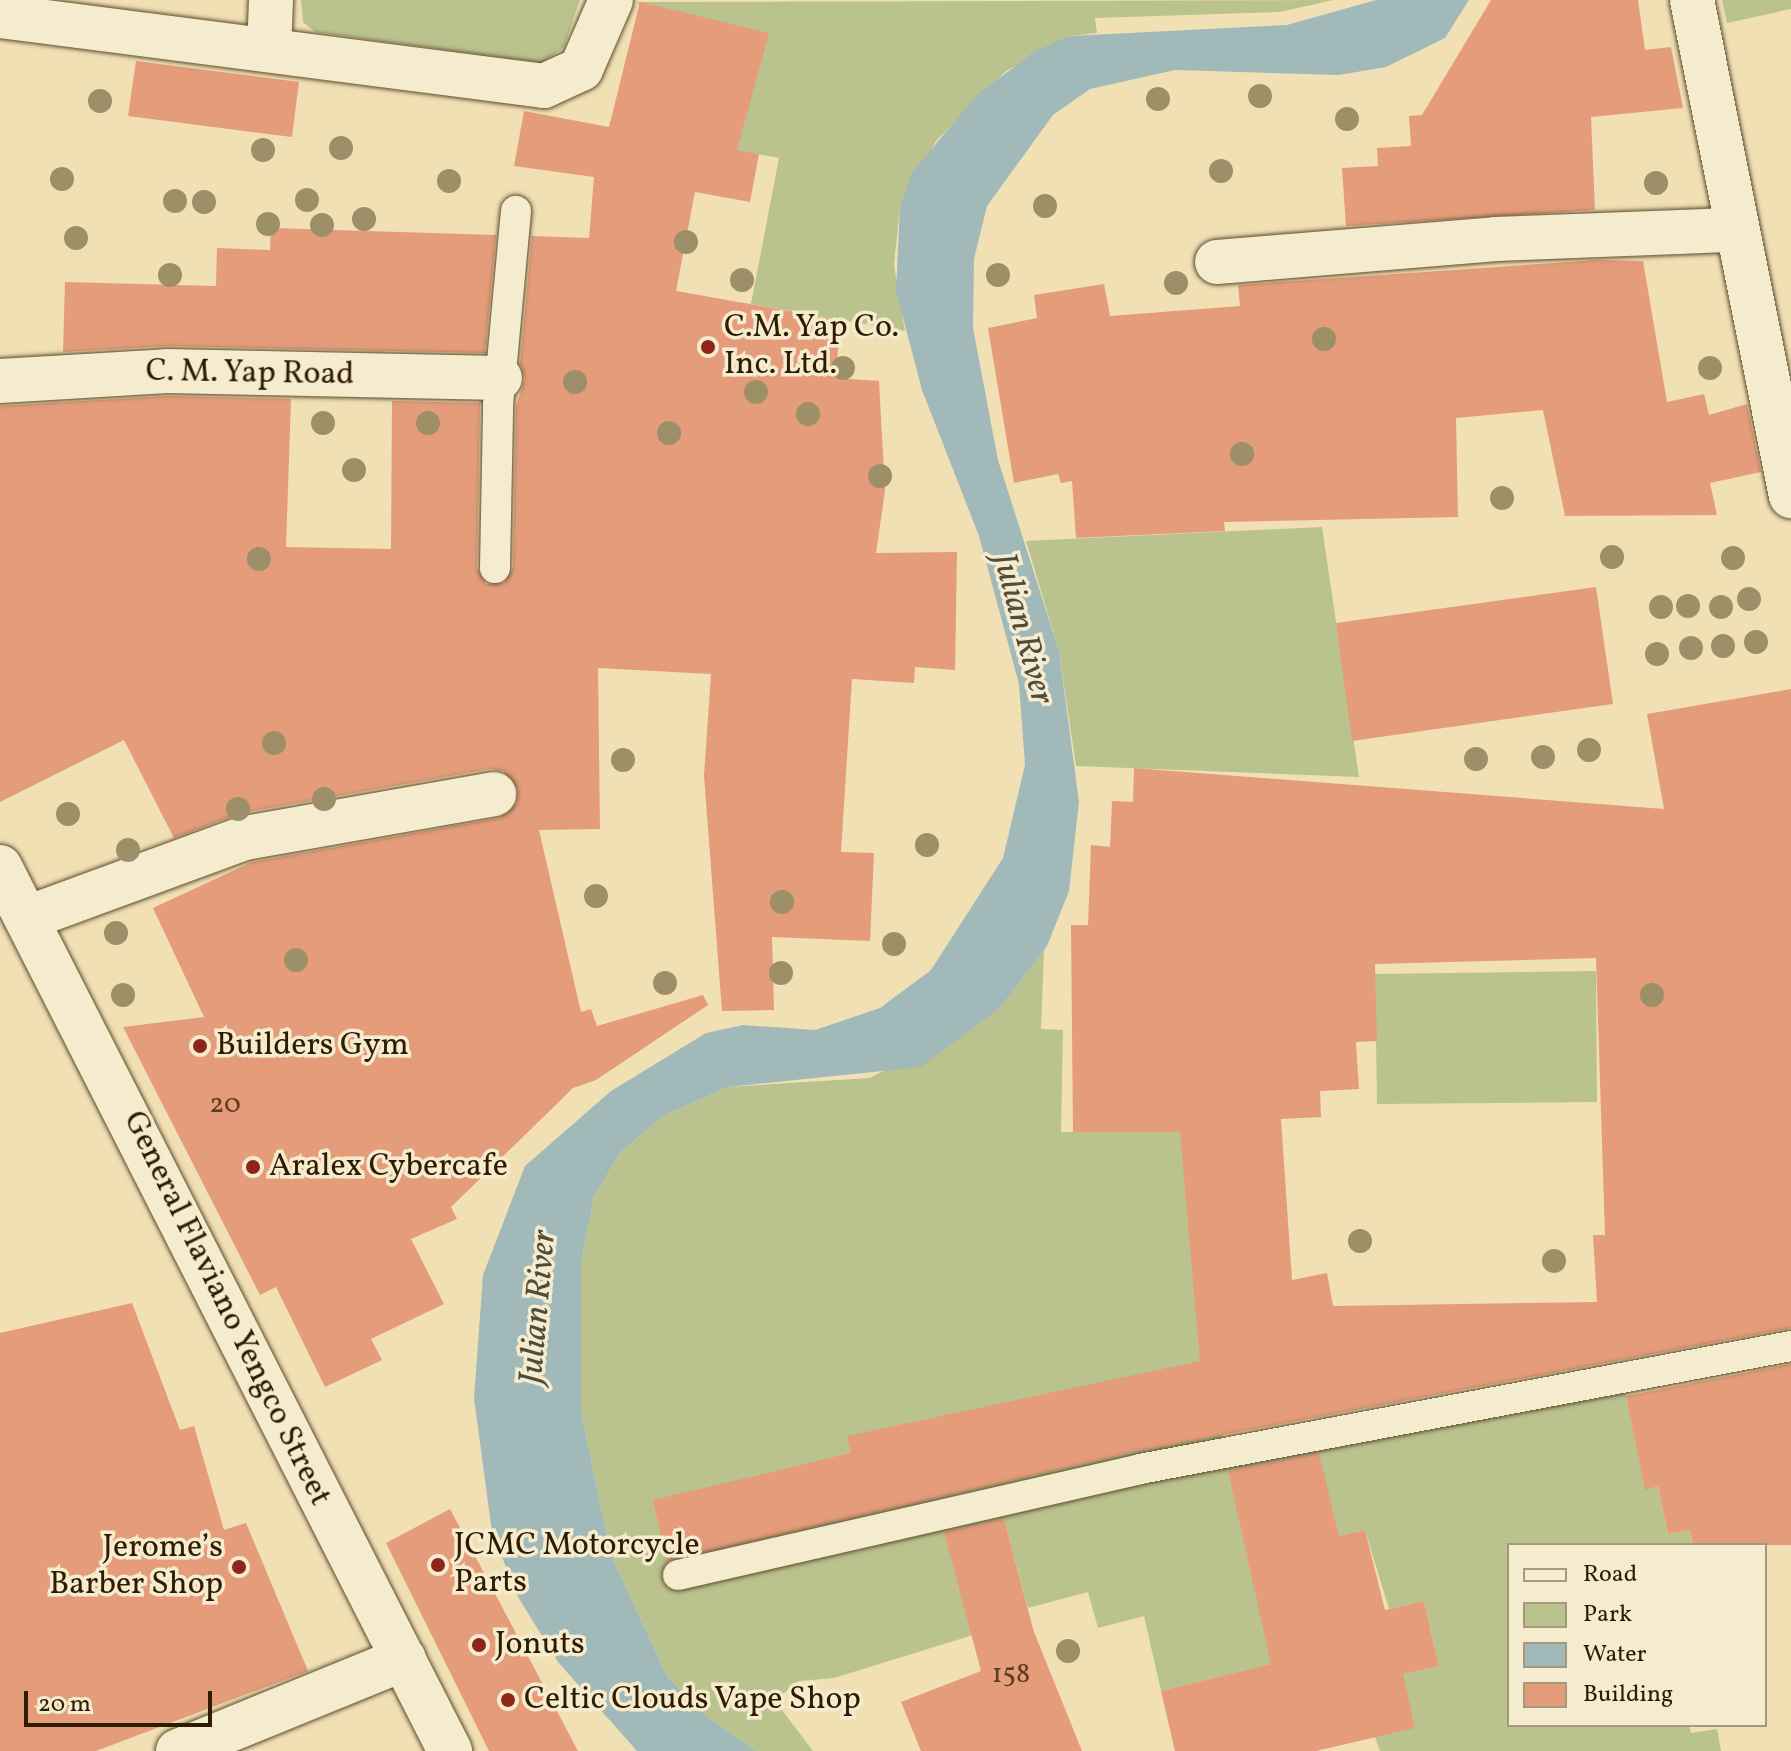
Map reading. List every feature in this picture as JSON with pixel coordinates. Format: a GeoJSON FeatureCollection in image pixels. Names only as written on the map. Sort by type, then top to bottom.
{"type":"FeatureCollection","features":[{"type":"Feature","properties":{"kind":"street"},"geometry":{"type":"LineString","coordinates":[[269,50],[271,0]]}},
{"type":"Feature","properties":{"kind":"street"},"geometry":{"type":"LineString","coordinates":[[0,16],[557,84],[590,58],[611,0]]}},
{"type":"Feature","properties":{"kind":"street"},"geometry":{"type":"LineString","coordinates":[[1692,0],[1735,230],[1791,496]]}},
{"type":"Feature","properties":{"kind":"street"},"geometry":{"type":"LineString","coordinates":[[1217,262],[1496,239],[1735,230]]}},
{"type":"Feature","properties":{"kind":"street","name":"C. M. Yap Road"},"geometry":{"type":"LineString","coordinates":[[0,381],[167,371],[500,378]]}},
{"type":"Feature","properties":{"kind":"street"},"geometry":{"type":"LineString","coordinates":[[14,927],[258,834],[494,794]]}},
{"type":"Feature","properties":{"kind":"street","name":"General Flaviano Yengco Street"},"geometry":{"type":"LineString","coordinates":[[0,867],[14,927],[450,1751]]}},
{"type":"Feature","properties":{"kind":"street"},"geometry":{"type":"LineString","coordinates":[[178,1751],[404,1659]]}},
{"type":"Feature","properties":{"kind":"lane"},"geometry":{"type":"LineString","coordinates":[[495,568],[500,378],[516,211]]}},
{"type":"Feature","properties":{"kind":"lane"},"geometry":{"type":"LineString","coordinates":[[678,1575],[1140,1469],[1791,1346]]}},
{"type":"Feature","properties":{"kind":"green space"},"geometry":{"type":"Polygon","coordinates":[[[301,0],[580,0],[564,47],[542,63],[315,32],[303,22],[301,0]]]}},
{"type":"Feature","properties":{"kind":"green space"},"geometry":{"type":"Polygon","coordinates":[[[1333,0],[1280,12],[1095,18],[1097,33],[1070,36],[1006,71],[936,141],[900,206],[894,265],[905,331],[751,304],[779,158],[737,150],[637,2],[1333,0]]]}},
{"type":"Feature","properties":{"kind":"green space"},"geometry":{"type":"Polygon","coordinates":[[[1722,0],[1791,0],[1791,9],[1727,23],[1722,0]]]}},
{"type":"Feature","properties":{"kind":"green space"},"geometry":{"type":"Polygon","coordinates":[[[1322,527],[1359,777],[1076,766],[1059,651],[1026,541],[1322,527]]]}},
{"type":"Feature","properties":{"kind":"green space"},"geometry":{"type":"Polygon","coordinates":[[[1044,950],[1041,1029],[1063,1030],[1061,1132],[1182,1131],[1206,1358],[1224,1440],[1620,1366],[1645,1489],[1658,1486],[1668,1534],[1690,1530],[1693,1543],[1507,1543],[1507,1727],[1690,1727],[1691,1733],[1717,1729],[1721,1751],[1380,1751],[1375,1737],[1403,1674],[1439,1665],[1424,1601],[1389,1609],[1365,1530],[1339,1536],[1330,1500],[1239,1520],[1272,1664],[1161,1691],[1144,1616],[1098,1628],[1088,1592],[1028,1608],[1004,1519],[945,1535],[973,1635],[834,1678],[799,1681],[783,1694],[782,1710],[813,1751],[756,1751],[704,1714],[667,1676],[611,1555],[581,1412],[581,1264],[594,1196],[621,1152],[663,1116],[728,1087],[870,1078],[1000,1008],[1044,950]]]}},
{"type":"Feature","properties":{"kind":"green space"},"geometry":{"type":"Polygon","coordinates":[[[1596,971],[1597,1102],[1377,1104],[1375,974],[1596,971]]]}},
{"type":"Feature","properties":{"kind":"water","name":"Julian River"},"geometry":{"type":"Polygon","coordinates":[[[1376,0],[1469,0],[1445,38],[1386,67],[1339,75],[1175,70],[1090,89],[1053,115],[987,206],[974,259],[973,328],[998,460],[1059,651],[1079,802],[1069,891],[1047,946],[1000,1008],[921,1067],[728,1087],[663,1116],[621,1152],[594,1196],[581,1264],[581,1412],[611,1555],[667,1676],[704,1714],[756,1751],[637,1751],[558,1662],[518,1597],[492,1532],[474,1398],[483,1275],[525,1166],[611,1091],[706,1033],[743,1025],[815,1030],[880,1008],[931,970],[1003,858],[1025,765],[1019,684],[979,536],[922,390],[896,291],[900,206],[913,171],[977,95],[1035,51],[1070,36],[1287,25],[1376,0]]]}},
{"type":"Feature","properties":{"kind":"building"},"geometry":{"type":"Polygon","coordinates":[[[1491,0],[1638,0],[1645,50],[1671,47],[1683,108],[1591,117],[1595,210],[1346,226],[1342,168],[1378,166],[1377,148],[1411,146],[1409,116],[1422,115],[1491,0]]]}},
{"type":"Feature","properties":{"kind":"building"},"geometry":{"type":"Polygon","coordinates":[[[640,2],[769,33],[737,150],[759,154],[750,202],[695,192],[676,291],[840,320],[836,378],[879,381],[885,491],[876,553],[957,552],[955,670],[915,667],[914,683],[852,679],[841,852],[874,853],[870,941],[772,937],[774,1010],[722,1011],[704,776],[711,674],[598,668],[600,829],[539,830],[581,1012],[591,1009],[597,1026],[703,995],[708,1005],[596,1080],[573,1088],[451,1207],[457,1219],[411,1239],[444,1304],[371,1339],[382,1360],[325,1387],[276,1287],[260,1295],[123,1027],[204,1017],[153,908],[252,862],[499,818],[517,803],[518,789],[503,771],[490,769],[241,813],[174,838],[124,740],[0,802],[0,406],[167,396],[291,399],[286,547],[391,549],[392,401],[480,403],[477,568],[486,584],[504,583],[513,568],[516,406],[525,379],[520,364],[532,236],[589,238],[594,177],[514,166],[524,111],[609,127],[640,2]]]}},
{"type":"Feature","properties":{"kind":"building"},"geometry":{"type":"Polygon","coordinates":[[[136,61],[299,82],[292,137],[128,116],[136,61]]]}},
{"type":"Feature","properties":{"kind":"building"},"geometry":{"type":"Polygon","coordinates":[[[271,228],[496,235],[485,353],[168,346],[63,352],[65,282],[216,286],[217,248],[270,250],[271,228]]]}},
{"type":"Feature","properties":{"kind":"building"},"geometry":{"type":"Polygon","coordinates":[[[1597,260],[1643,261],[1667,402],[1704,394],[1709,415],[1747,404],[1761,472],[1710,483],[1717,515],[1565,516],[1543,410],[1456,418],[1458,517],[1224,522],[1225,531],[1076,538],[1072,481],[1061,483],[1058,474],[1014,483],[988,328],[1037,318],[1034,295],[1104,284],[1110,316],[1240,306],[1238,285],[1597,260]]]}},
{"type":"Feature","properties":{"kind":"building"},"geometry":{"type":"Polygon","coordinates":[[[1596,587],[1613,704],[1352,741],[1336,623],[1596,587]]]}},
{"type":"Feature","properties":{"kind":"building"},"geometry":{"type":"Polygon","coordinates":[[[1791,689],[1791,1328],[1137,1451],[667,1561],[653,1500],[851,1453],[847,1436],[1200,1361],[1180,1132],[1073,1132],[1071,925],[1088,925],[1091,845],[1110,847],[1112,801],[1133,802],[1134,768],[1664,809],[1647,714],[1791,689]],[[1596,958],[1375,964],[1377,1041],[1356,1042],[1359,1089],[1320,1091],[1321,1117],[1281,1119],[1292,1280],[1327,1273],[1333,1306],[1597,1302],[1593,1235],[1605,1235],[1596,958]]]}},
{"type":"Feature","properties":{"kind":"building"},"geometry":{"type":"Polygon","coordinates":[[[132,1303],[180,1430],[194,1426],[224,1530],[246,1523],[308,1671],[96,1751],[0,1751],[0,1333],[132,1303]]]}},
{"type":"Feature","properties":{"kind":"building"},"geometry":{"type":"Polygon","coordinates":[[[1791,1364],[1791,1545],[1693,1543],[1690,1530],[1668,1534],[1658,1486],[1645,1490],[1626,1396],[1791,1364]]]}},
{"type":"Feature","properties":{"kind":"building"},"geometry":{"type":"Polygon","coordinates":[[[1319,1453],[1339,1536],[1365,1530],[1385,1610],[1424,1601],[1439,1666],[1403,1674],[1415,1728],[1316,1751],[1175,1751],[1161,1691],[1271,1664],[1228,1471],[1319,1453]]]}},
{"type":"Feature","properties":{"kind":"building"},"geometry":{"type":"Polygon","coordinates":[[[450,1509],[578,1751],[489,1751],[386,1543],[450,1509]]]}},
{"type":"Feature","properties":{"kind":"building"},"geometry":{"type":"Polygon","coordinates":[[[1004,1519],[1034,1632],[1082,1751],[921,1751],[901,1702],[981,1671],[944,1532],[1004,1519]]]}},
{"type":"Feature","properties":{"kind":"place","name":"C.M. Yap Co. Inc. Ltd."},"geometry":{"type":"Point","coordinates":[708,347]}},
{"type":"Feature","properties":{"kind":"place","name":"Builders Gym"},"geometry":{"type":"Point","coordinates":[200,1046]}},
{"type":"Feature","properties":{"kind":"place","name":"Aralex Cybercafe"},"geometry":{"type":"Point","coordinates":[253,1167]}},
{"type":"Feature","properties":{"kind":"place","name":"JCMC Motorcycle Parts"},"geometry":{"type":"Point","coordinates":[438,1565]}},
{"type":"Feature","properties":{"kind":"place","name":"Jerome’s Barber Shop"},"geometry":{"type":"Point","coordinates":[239,1567]}},
{"type":"Feature","properties":{"kind":"place","name":"Jonuts"},"geometry":{"type":"Point","coordinates":[479,1645]}},
{"type":"Feature","properties":{"kind":"place","name":"Celtic Clouds Vape Shop"},"geometry":{"type":"Point","coordinates":[508,1700]}}]}
